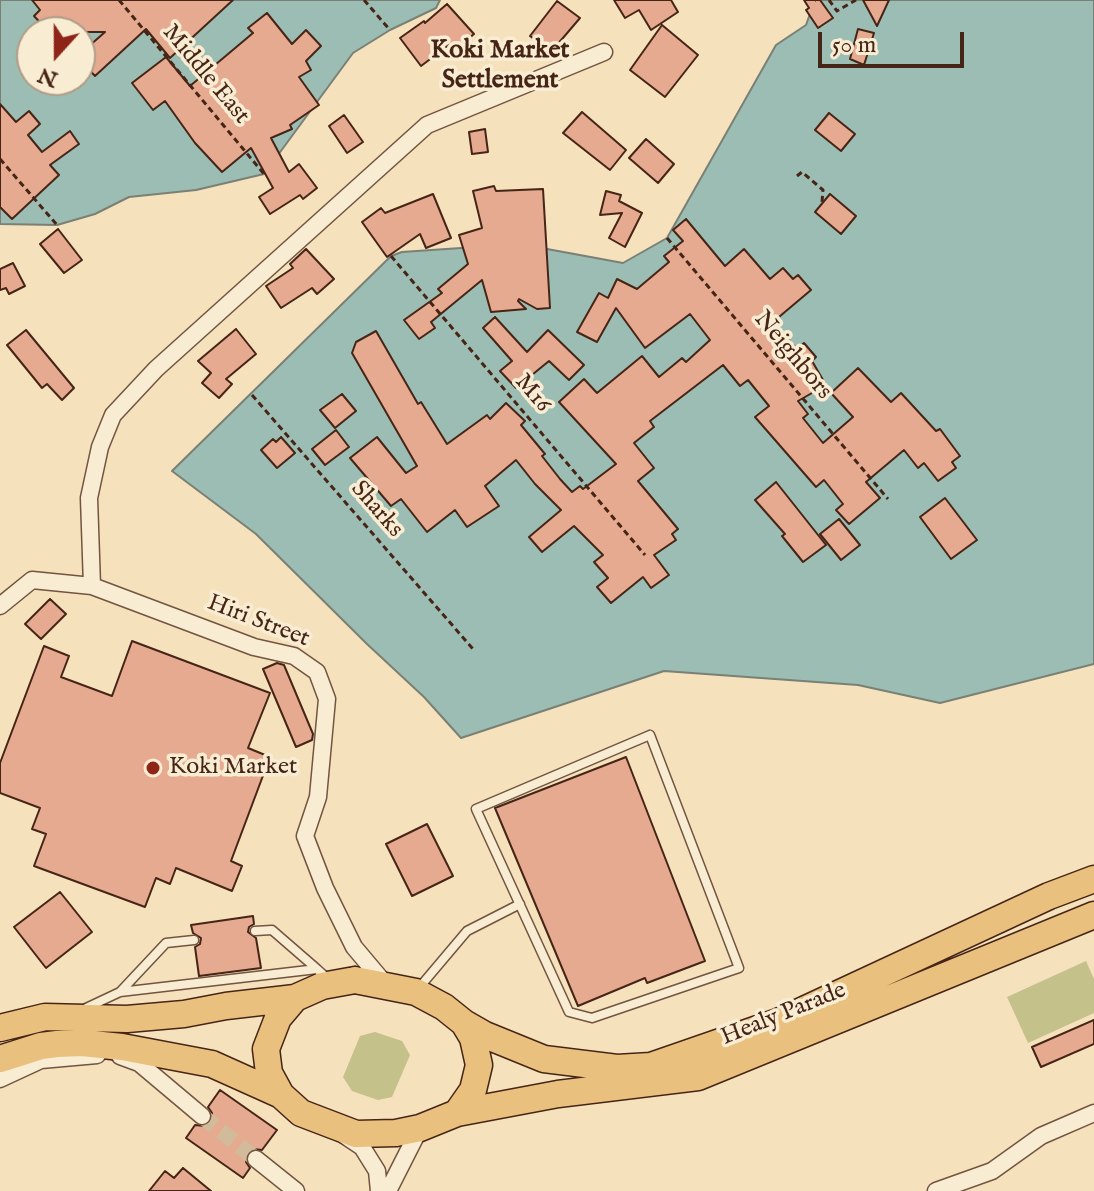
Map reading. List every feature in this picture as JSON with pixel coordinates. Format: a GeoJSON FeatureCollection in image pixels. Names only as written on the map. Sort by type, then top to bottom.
{"type":"FeatureCollection","features":[{"type":"Feature","properties":{"kind":"highway","name":"Healy Parade"},"geometry":{"type":"LineString","coordinates":[[464,1023],[544,1059],[617,1068],[651,1066],[778,1022],[1049,896],[1094,879]]}},
{"type":"Feature","properties":{"kind":"highway","name":"Healy Parade"},"geometry":{"type":"LineString","coordinates":[[457,1113],[558,1094],[698,1077],[1094,915]]}},
{"type":"Feature","properties":{"kind":"highway"},"geometry":{"type":"LineString","coordinates":[[0,1028],[25,1020],[71,1016],[127,1019],[295,998],[322,986],[325,977],[416,992],[444,1007],[464,1023],[473,1038],[479,1065],[473,1090],[457,1113],[420,1128],[396,1133],[356,1134],[301,1113],[281,1095],[212,1064],[122,1047],[82,1043],[41,1046],[0,1059]]}},
{"type":"Feature","properties":{"kind":"highway"},"geometry":{"type":"LineString","coordinates":[[281,1095],[269,1073],[266,1049],[278,1018],[295,998]]}},
{"type":"Feature","properties":{"kind":"street"},"geometry":{"type":"LineString","coordinates":[[92,586],[89,498],[100,447],[113,415],[156,369],[427,125],[604,52]]}},
{"type":"Feature","properties":{"kind":"street","name":"Hiri Street"},"geometry":{"type":"LineString","coordinates":[[0,606],[32,580],[92,586],[254,647],[294,656],[317,672],[327,699],[318,797],[305,836],[325,888],[354,947],[386,985]]}},
{"type":"Feature","properties":{"kind":"street"},"geometry":{"type":"LineString","coordinates":[[0,1079],[41,1060],[117,1055],[139,1063],[202,1116]]}},
{"type":"Feature","properties":{"kind":"street"},"geometry":{"type":"LineString","coordinates":[[936,1191],[992,1171],[1041,1136],[1094,1113]]}},
{"type":"Feature","properties":{"kind":"street"},"geometry":{"type":"LineString","coordinates":[[329,1124],[362,1147],[377,1171],[379,1191]]}},
{"type":"Feature","properties":{"kind":"street"},"geometry":{"type":"LineString","coordinates":[[388,1191],[420,1128]]}},
{"type":"Feature","properties":{"kind":"street"},"geometry":{"type":"LineString","coordinates":[[256,1159],[296,1191]]}},
{"type":"Feature","properties":{"kind":"lane"},"geometry":{"type":"LineString","coordinates":[[650,735],[739,968],[592,1018],[569,1012],[520,904],[476,809],[650,735]]}},
{"type":"Feature","properties":{"kind":"lane"},"geometry":{"type":"LineString","coordinates":[[416,992],[467,931],[520,904]]}},
{"type":"Feature","properties":{"kind":"lane"},"geometry":{"type":"LineString","coordinates":[[255,931],[272,930],[325,977]]}},
{"type":"Feature","properties":{"kind":"lane"},"geometry":{"type":"LineString","coordinates":[[71,1016],[120,992],[166,943],[194,940]]}},
{"type":"Feature","properties":{"kind":"lane"},"geometry":{"type":"LineString","coordinates":[[120,992],[325,977]]}},
{"type":"Feature","properties":{"kind":"path","name":"Middle East"},"geometry":{"type":"LineString","coordinates":[[119,0],[264,174]]}},
{"type":"Feature","properties":{"kind":"path"},"geometry":{"type":"LineString","coordinates":[[364,0],[390,30]]}},
{"type":"Feature","properties":{"kind":"path"},"geometry":{"type":"LineString","coordinates":[[829,0],[837,11],[856,0]]}},
{"type":"Feature","properties":{"kind":"path"},"geometry":{"type":"LineString","coordinates":[[0,159],[57,225]]}},
{"type":"Feature","properties":{"kind":"path"},"geometry":{"type":"LineString","coordinates":[[797,176],[802,172],[823,190],[822,202]]}},
{"type":"Feature","properties":{"kind":"path","name":"Neighbors"},"geometry":{"type":"LineString","coordinates":[[667,238],[888,499]]}},
{"type":"Feature","properties":{"kind":"path","name":"M16"},"geometry":{"type":"LineString","coordinates":[[391,256],[645,555]]}},
{"type":"Feature","properties":{"kind":"path","name":"Sharks"},"geometry":{"type":"LineString","coordinates":[[252,395],[473,649]]}},
{"type":"Feature","properties":{"kind":"shaded area"},"geometry":{"type":"Polygon","coordinates":[[[1086,961],[1094,979],[1094,1013],[1028,1043],[1007,997],[1086,961]]]}},
{"type":"Feature","properties":{"kind":"shaded area"},"geometry":{"type":"Polygon","coordinates":[[[375,1032],[402,1041],[410,1055],[392,1097],[378,1100],[352,1091],[343,1077],[360,1036],[375,1032]]]}},
{"type":"Feature","properties":{"kind":"water"},"geometry":{"type":"Polygon","coordinates":[[[0,0],[440,0],[436,8],[390,30],[353,53],[264,174],[196,190],[129,197],[95,214],[57,225],[0,224],[0,0]]]}},
{"type":"Feature","properties":{"kind":"water"},"geometry":{"type":"Polygon","coordinates":[[[815,0],[1094,0],[1094,664],[940,703],[858,685],[664,671],[461,738],[424,697],[256,534],[172,471],[391,256],[402,252],[520,244],[623,263],[667,238],[776,45],[806,25],[815,0]]]}},
{"type":"Feature","properties":{"kind":"building"},"geometry":{"type":"Polygon","coordinates":[[[32,0],[233,0],[170,58],[146,29],[96,75],[96,40],[105,32],[96,32],[96,16],[34,16],[40,10],[32,0]]]}},
{"type":"Feature","properties":{"kind":"building"},"geometry":{"type":"Polygon","coordinates":[[[614,0],[671,0],[678,12],[651,30],[639,10],[625,18],[614,0]]]}},
{"type":"Feature","properties":{"kind":"building"},"geometry":{"type":"Polygon","coordinates":[[[804,0],[820,0],[833,18],[818,28],[806,10],[809,8],[804,0]]]}},
{"type":"Feature","properties":{"kind":"building"},"geometry":{"type":"Polygon","coordinates":[[[863,0],[889,0],[877,26],[863,0]]]}},
{"type":"Feature","properties":{"kind":"building"},"geometry":{"type":"Polygon","coordinates":[[[557,1],[580,18],[551,52],[530,36],[557,1]]]}},
{"type":"Feature","properties":{"kind":"building"},"geometry":{"type":"Polygon","coordinates":[[[447,4],[474,34],[454,51],[449,45],[421,66],[400,38],[425,23],[447,4]]]}},
{"type":"Feature","properties":{"kind":"building"},"geometry":{"type":"Polygon","coordinates":[[[267,13],[292,44],[306,30],[321,46],[306,61],[311,70],[299,77],[319,105],[290,125],[292,129],[271,138],[289,172],[299,164],[317,188],[303,199],[300,195],[270,214],[259,197],[273,188],[251,148],[222,172],[195,143],[165,101],[153,110],[132,83],[166,57],[190,86],[253,33],[248,28],[267,13]]]}},
{"type":"Feature","properties":{"kind":"building"},"geometry":{"type":"Polygon","coordinates":[[[662,25],[698,55],[665,97],[630,70],[662,25]]]}},
{"type":"Feature","properties":{"kind":"building"},"geometry":{"type":"Polygon","coordinates":[[[858,29],[874,33],[864,65],[850,59],[858,29]]]}},
{"type":"Feature","properties":{"kind":"building"},"geometry":{"type":"Polygon","coordinates":[[[0,104],[16,122],[29,111],[40,124],[28,135],[42,152],[70,131],[79,144],[50,165],[59,175],[12,219],[0,207],[0,104]]]}},
{"type":"Feature","properties":{"kind":"building"},"geometry":{"type":"Polygon","coordinates":[[[582,112],[626,150],[610,170],[563,133],[582,112]]]}},
{"type":"Feature","properties":{"kind":"building"},"geometry":{"type":"Polygon","coordinates":[[[829,113],[855,134],[841,151],[815,130],[829,113]]]}},
{"type":"Feature","properties":{"kind":"building"},"geometry":{"type":"Polygon","coordinates":[[[344,115],[363,142],[347,153],[329,126],[344,115]]]}},
{"type":"Feature","properties":{"kind":"building"},"geometry":{"type":"Polygon","coordinates":[[[485,129],[488,152],[472,154],[469,132],[485,129]]]}},
{"type":"Feature","properties":{"kind":"building"},"geometry":{"type":"Polygon","coordinates":[[[646,139],[674,164],[658,183],[629,158],[646,139]]]}},
{"type":"Feature","properties":{"kind":"building"},"geometry":{"type":"Polygon","coordinates":[[[494,186],[496,191],[543,189],[550,308],[537,309],[519,299],[526,309],[491,312],[482,280],[431,322],[435,328],[419,339],[404,320],[442,293],[438,289],[468,264],[459,235],[482,228],[473,191],[494,186]]]}},
{"type":"Feature","properties":{"kind":"building"},"geometry":{"type":"Polygon","coordinates":[[[606,191],[621,195],[619,201],[642,213],[625,247],[609,238],[622,213],[600,215],[606,191]]]}},
{"type":"Feature","properties":{"kind":"building"},"geometry":{"type":"Polygon","coordinates":[[[433,194],[451,238],[426,248],[420,234],[387,257],[362,222],[381,208],[385,213],[433,194]]]}},
{"type":"Feature","properties":{"kind":"building"},"geometry":{"type":"Polygon","coordinates":[[[830,194],[856,216],[841,234],[815,212],[830,194]]]}},
{"type":"Feature","properties":{"kind":"building"},"geometry":{"type":"Polygon","coordinates":[[[686,219],[725,266],[744,249],[770,279],[783,268],[793,279],[798,275],[811,290],[773,322],[797,349],[804,343],[816,357],[812,361],[826,385],[798,401],[808,414],[803,418],[823,443],[853,417],[831,393],[858,368],[891,402],[901,393],[936,431],[940,429],[960,456],[952,462],[956,468],[938,481],[924,463],[918,468],[904,450],[866,482],[880,498],[849,524],[836,510],[843,504],[824,480],[816,487],[755,417],[769,406],[748,380],[740,386],[723,365],[650,421],[654,427],[634,443],[654,468],[638,481],[678,529],[672,534],[676,540],[654,555],[669,575],[651,588],[643,577],[611,603],[597,587],[608,578],[594,562],[603,555],[574,526],[542,552],[529,537],[561,510],[516,460],[485,486],[499,506],[467,527],[455,510],[427,532],[401,499],[391,506],[350,458],[377,437],[406,473],[417,466],[352,353],[356,342],[376,331],[418,404],[421,402],[447,444],[487,415],[490,419],[506,403],[525,421],[521,425],[545,454],[542,456],[560,479],[572,492],[580,486],[583,489],[616,464],[559,402],[584,379],[597,393],[642,356],[659,377],[682,358],[686,362],[710,340],[690,314],[645,348],[616,308],[597,342],[577,332],[599,293],[608,298],[617,279],[637,289],[669,262],[664,256],[683,241],[673,230],[686,219]]]}},
{"type":"Feature","properties":{"kind":"building"},"geometry":{"type":"Polygon","coordinates":[[[58,229],[82,260],[64,273],[40,244],[58,229]]]}},
{"type":"Feature","properties":{"kind":"building"},"geometry":{"type":"Polygon","coordinates":[[[306,249],[334,279],[317,294],[312,288],[281,308],[266,286],[293,268],[290,264],[306,249]]]}},
{"type":"Feature","properties":{"kind":"building"},"geometry":{"type":"Polygon","coordinates":[[[13,263],[25,286],[9,294],[6,288],[0,290],[0,269],[13,263]]]}},
{"type":"Feature","properties":{"kind":"building"},"geometry":{"type":"Polygon","coordinates":[[[495,317],[527,352],[548,330],[584,365],[569,380],[549,361],[516,388],[500,371],[512,361],[483,328],[495,317]]]}},
{"type":"Feature","properties":{"kind":"building"},"geometry":{"type":"Polygon","coordinates":[[[236,329],[256,354],[226,379],[232,384],[219,398],[202,383],[211,373],[198,361],[236,329]]]}},
{"type":"Feature","properties":{"kind":"building"},"geometry":{"type":"Polygon","coordinates":[[[26,330],[74,388],[62,400],[47,384],[42,388],[7,345],[26,330]]]}},
{"type":"Feature","properties":{"kind":"building"},"geometry":{"type":"Polygon","coordinates":[[[342,394],[356,411],[335,428],[320,410],[342,394]]]}},
{"type":"Feature","properties":{"kind":"building"},"geometry":{"type":"Polygon","coordinates":[[[336,430],[349,447],[325,465],[312,449],[336,430]]]}},
{"type":"Feature","properties":{"kind":"building"},"geometry":{"type":"Polygon","coordinates":[[[281,437],[295,453],[277,468],[261,450],[273,439],[276,442],[281,437]]]}},
{"type":"Feature","properties":{"kind":"building"},"geometry":{"type":"Polygon","coordinates":[[[776,482],[826,545],[803,562],[782,536],[785,534],[755,500],[776,482]]]}},
{"type":"Feature","properties":{"kind":"building"},"geometry":{"type":"Polygon","coordinates":[[[945,498],[977,540],[951,559],[920,517],[945,498]]]}},
{"type":"Feature","properties":{"kind":"building"},"geometry":{"type":"Polygon","coordinates":[[[839,519],[860,545],[841,560],[820,534],[839,519]]]}},
{"type":"Feature","properties":{"kind":"building"},"geometry":{"type":"Polygon","coordinates":[[[50,599],[66,614],[41,639],[25,624],[50,599]]]}},
{"type":"Feature","properties":{"kind":"building"},"geometry":{"type":"Polygon","coordinates":[[[132,641],[270,693],[248,748],[270,757],[231,861],[242,866],[232,891],[176,868],[170,884],[156,878],[145,907],[34,866],[46,834],[32,829],[40,808],[0,793],[0,763],[44,646],[69,656],[61,677],[112,696],[132,641]]]}},
{"type":"Feature","properties":{"kind":"building"},"geometry":{"type":"Polygon","coordinates":[[[277,663],[284,665],[313,734],[312,740],[296,747],[263,669],[277,663]]]}},
{"type":"Feature","properties":{"kind":"building"},"geometry":{"type":"Polygon","coordinates":[[[626,757],[705,961],[647,983],[645,978],[578,1006],[495,808],[626,757]]]}},
{"type":"Feature","properties":{"kind":"building"},"geometry":{"type":"Polygon","coordinates":[[[427,824],[453,876],[412,896],[386,844],[427,824]]]}},
{"type":"Feature","properties":{"kind":"building"},"geometry":{"type":"Polygon","coordinates":[[[60,892],[92,932],[46,968],[14,927],[60,892]]]}},
{"type":"Feature","properties":{"kind":"building"},"geometry":{"type":"Polygon","coordinates":[[[253,916],[254,924],[248,932],[256,938],[261,968],[199,976],[195,947],[200,944],[201,938],[193,933],[191,925],[253,916]]]}},
{"type":"Feature","properties":{"kind":"building"},"geometry":{"type":"Polygon","coordinates":[[[1094,1020],[1094,1044],[1041,1067],[1032,1047],[1094,1020]]]}},
{"type":"Feature","properties":{"kind":"building"},"geometry":{"type":"Polygon","coordinates":[[[220,1090],[277,1130],[262,1150],[253,1149],[247,1153],[246,1162],[250,1168],[243,1178],[186,1138],[195,1125],[205,1126],[211,1122],[212,1113],[208,1107],[220,1090]]]}},
{"type":"Feature","properties":{"kind":"building"},"geometry":{"type":"Polygon","coordinates":[[[183,1168],[211,1191],[149,1191],[165,1171],[174,1178],[183,1168]]]}},
{"type":"Feature","properties":{"kind":"tunnel"},"geometry":{"type":"LineString","coordinates":[[202,1116],[256,1159]]}},
{"type":"Feature","properties":{"kind":"place","name":"Koki Market"},"geometry":{"type":"Point","coordinates":[153,768]}},
{"type":"Feature","properties":{"kind":"district","name":"Koki Market Settlement"},"geometry":{"type":"Point","coordinates":[500,67]}}]}
